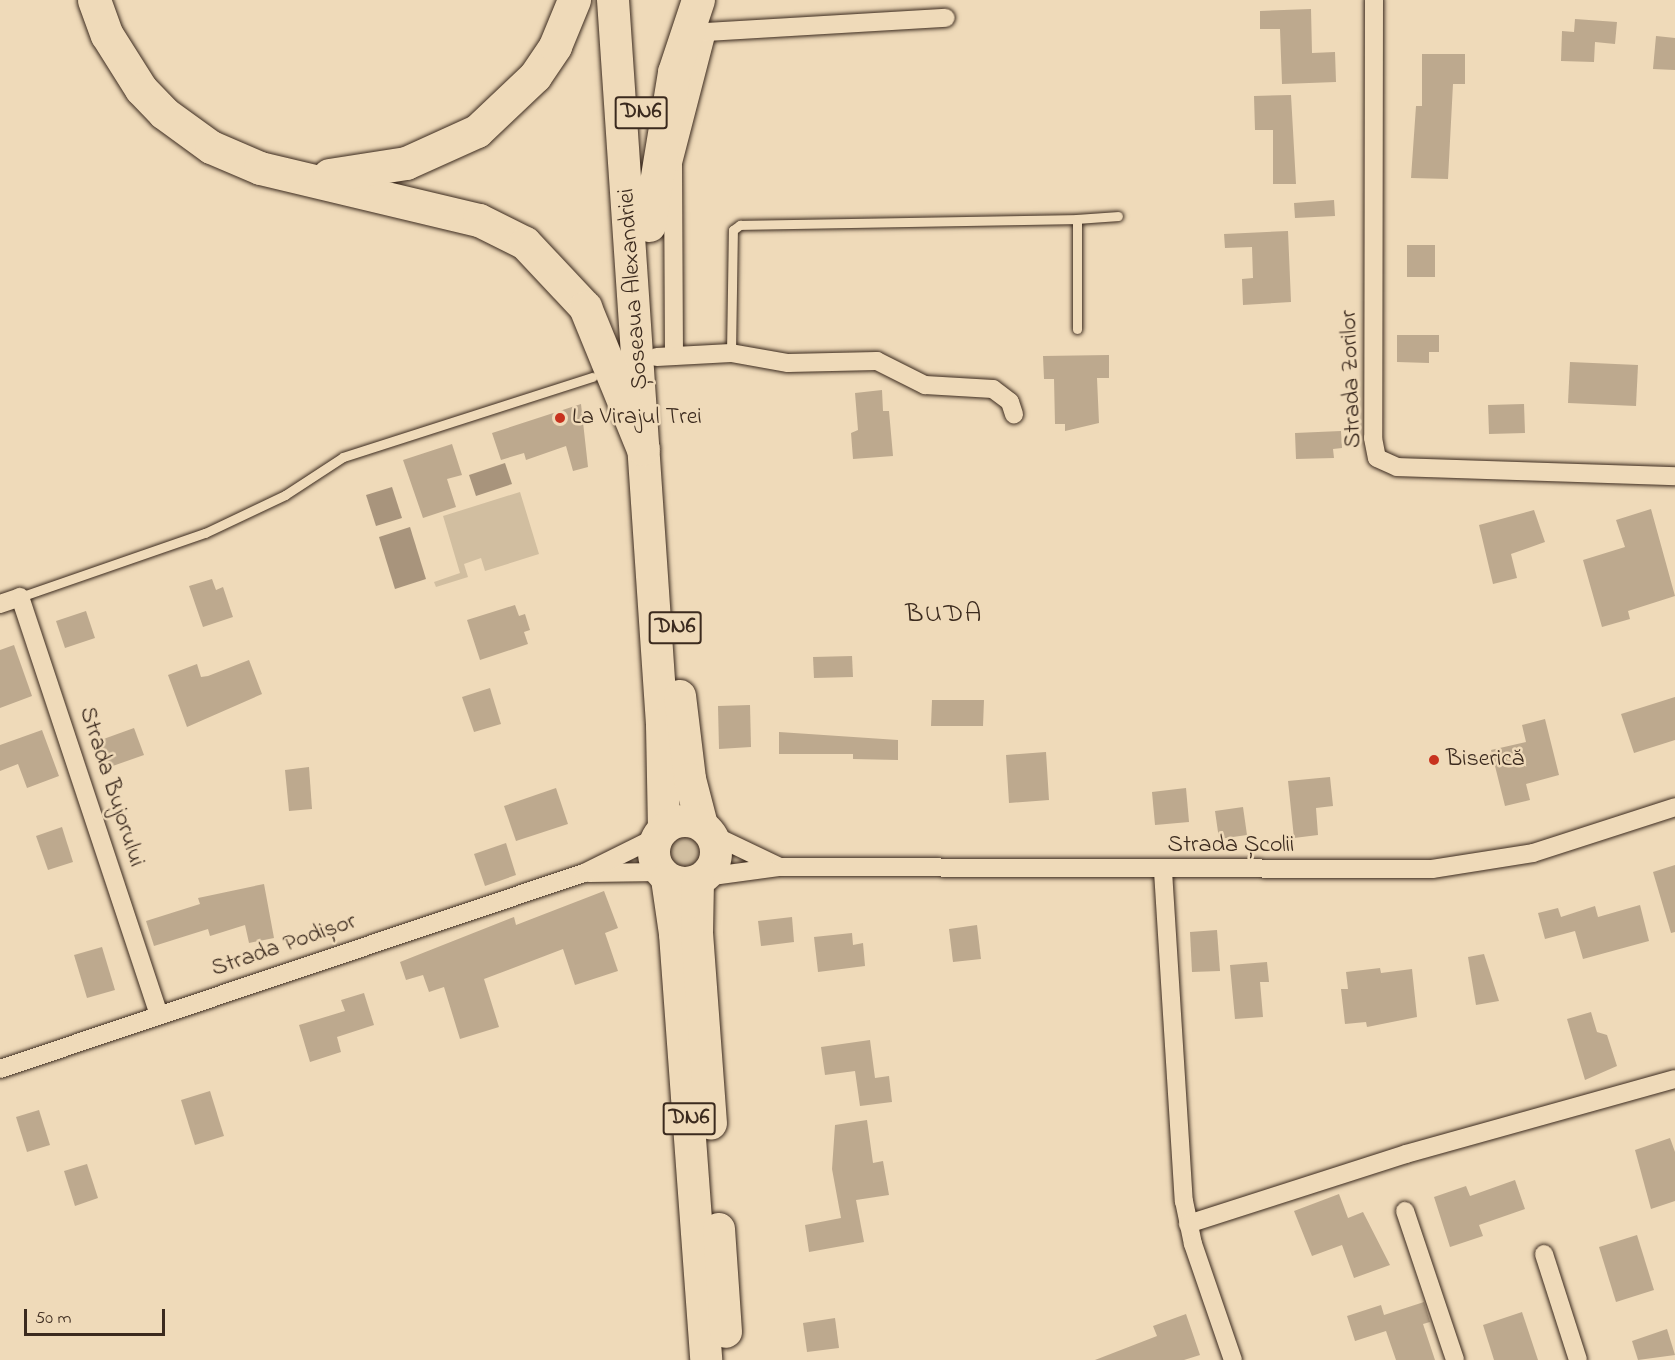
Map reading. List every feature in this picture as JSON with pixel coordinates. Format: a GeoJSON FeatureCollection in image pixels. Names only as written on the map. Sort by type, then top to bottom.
{"type":"FeatureCollection","features":[{"type":"Feature","properties":{"kind":"highway"},"geometry":{"type":"LineString","coordinates":[[94,0],[122,62],[164,113],[211,147],[291,176],[479,220],[525,243],[585,307],[643,449]]}},
{"type":"Feature","properties":{"kind":"highway"},"geometry":{"type":"LineString","coordinates":[[291,176],[334,175],[406,163],[477,131],[535,76],[555,46],[574,0]]}},
{"type":"Feature","properties":{"kind":"highway","name":"Șoseaua Alexandriei"},"geometry":{"type":"LineString","coordinates":[[613,0],[662,725],[661,833],[653,854],[663,875],[675,934],[706,1360]]}},
{"type":"Feature","properties":{"kind":"highway","name":"Șoseaua Alexandriei"},"geometry":{"type":"LineString","coordinates":[[632,0],[649,225],[666,356],[683,724],[706,830],[716,857],[701,879],[697,933],[728,1360]]}},
{"type":"Feature","properties":{"kind":"highway"},"geometry":{"type":"LineString","coordinates":[[649,225],[674,72],[699,0]]}},
{"type":"Feature","properties":{"kind":"highway"},"geometry":{"type":"LineString","coordinates":[[661,833],[681,821],[706,830]]}},
{"type":"Feature","properties":{"kind":"highway"},"geometry":{"type":"LineString","coordinates":[[663,875],[681,884],[701,879]]}},
{"type":"Feature","properties":{"kind":"street","name":"Strada Zorilor"},"geometry":{"type":"LineString","coordinates":[[1374,0],[1373,438],[1377,458],[1397,467],[1675,476]]}},
{"type":"Feature","properties":{"kind":"street"},"geometry":{"type":"LineString","coordinates":[[946,18],[707,32],[673,164],[666,356],[731,353],[788,363],[877,362],[925,385],[993,389],[1010,402],[1014,414]]}},
{"type":"Feature","properties":{"kind":"street"},"geometry":{"type":"LineString","coordinates":[[0,604],[20,597]]}},
{"type":"Feature","properties":{"kind":"street","name":"Strada Bujorului"},"geometry":{"type":"LineString","coordinates":[[20,597],[159,1014]]}},
{"type":"Feature","properties":{"kind":"street","name":"Strada Școlii"},"geometry":{"type":"LineString","coordinates":[[701,879],[780,867],[1163,871],[1464,866],[1533,853],[1675,807]]}},
{"type":"Feature","properties":{"kind":"street","name":"Strada Școlii"},"geometry":{"type":"LineString","coordinates":[[706,830],[780,867]]}},
{"type":"Feature","properties":{"kind":"street","name":"Strada Podișor"},"geometry":{"type":"LineString","coordinates":[[0,1069],[584,873],[661,833]]}},
{"type":"Feature","properties":{"kind":"street"},"geometry":{"type":"LineString","coordinates":[[1163,871],[1188,1224],[1233,1360]]}},
{"type":"Feature","properties":{"kind":"street","name":"Strada Podișor"},"geometry":{"type":"LineString","coordinates":[[584,873],[663,875]]}},
{"type":"Feature","properties":{"kind":"street"},"geometry":{"type":"LineString","coordinates":[[1188,1224],[1407,1154],[1675,1079]]}},
{"type":"Feature","properties":{"kind":"street"},"geometry":{"type":"LineString","coordinates":[[1405,1211],[1455,1360]]}},
{"type":"Feature","properties":{"kind":"street"},"geometry":{"type":"LineString","coordinates":[[1544,1254],[1578,1360]]}},
{"type":"Feature","properties":{"kind":"lane"},"geometry":{"type":"LineString","coordinates":[[731,353],[736,226],[1077,219],[1118,216]]}},
{"type":"Feature","properties":{"kind":"lane"},"geometry":{"type":"LineString","coordinates":[[1077,219],[1077,329]]}},
{"type":"Feature","properties":{"kind":"lane"},"geometry":{"type":"LineString","coordinates":[[20,597],[205,533],[285,495],[343,457],[592,376]]}},
{"type":"Feature","properties":{"kind":"shaded area"},"geometry":{"type":"Polygon","coordinates":[[[505,463],[512,484],[476,496],[469,475],[505,463]]]}},
{"type":"Feature","properties":{"kind":"shaded area"},"geometry":{"type":"Polygon","coordinates":[[[392,487],[402,518],[376,526],[366,495],[392,487]]]}},
{"type":"Feature","properties":{"kind":"shaded area"},"geometry":{"type":"Polygon","coordinates":[[[520,492],[539,554],[485,571],[481,558],[464,564],[468,577],[436,587],[434,582],[460,573],[443,516],[520,492]]]}},
{"type":"Feature","properties":{"kind":"shaded area"},"geometry":{"type":"Polygon","coordinates":[[[410,527],[426,579],[395,589],[379,537],[410,527]]]}},
{"type":"Feature","properties":{"kind":"shaded area"},"geometry":{"type":"Polygon","coordinates":[[[685,837],[696,841],[700,852],[696,863],[685,867],[674,863],[670,852],[674,841],[685,837]]]}},
{"type":"Feature","properties":{"kind":"building"},"geometry":{"type":"Polygon","coordinates":[[[1311,9],[1312,53],[1335,52],[1336,82],[1282,84],[1280,29],[1260,29],[1260,11],[1311,9]]]}},
{"type":"Feature","properties":{"kind":"building"},"geometry":{"type":"Polygon","coordinates":[[[1575,19],[1617,22],[1615,44],[1595,42],[1594,62],[1561,61],[1562,31],[1574,32],[1575,19]]]}},
{"type":"Feature","properties":{"kind":"building"},"geometry":{"type":"Polygon","coordinates":[[[1656,36],[1675,38],[1675,70],[1653,69],[1656,36]]]}},
{"type":"Feature","properties":{"kind":"building"},"geometry":{"type":"Polygon","coordinates":[[[1422,54],[1465,54],[1465,84],[1453,84],[1448,179],[1411,178],[1416,106],[1422,106],[1422,54]]]}},
{"type":"Feature","properties":{"kind":"building"},"geometry":{"type":"Polygon","coordinates":[[[1291,95],[1296,184],[1273,184],[1273,130],[1255,130],[1254,96],[1291,95]]]}},
{"type":"Feature","properties":{"kind":"building"},"geometry":{"type":"Polygon","coordinates":[[[1334,200],[1335,216],[1295,218],[1294,203],[1334,200]]]}},
{"type":"Feature","properties":{"kind":"building"},"geometry":{"type":"Polygon","coordinates":[[[1288,231],[1291,302],[1243,305],[1242,279],[1253,278],[1252,247],[1225,248],[1224,234],[1288,231]]]}},
{"type":"Feature","properties":{"kind":"building"},"geometry":{"type":"Polygon","coordinates":[[[1407,245],[1435,245],[1435,277],[1407,277],[1407,245]]]}},
{"type":"Feature","properties":{"kind":"building"},"geometry":{"type":"Polygon","coordinates":[[[1397,335],[1439,335],[1439,352],[1429,352],[1429,363],[1397,362],[1397,335]]]}},
{"type":"Feature","properties":{"kind":"building"},"geometry":{"type":"Polygon","coordinates":[[[1109,355],[1109,378],[1097,378],[1099,423],[1065,431],[1065,424],[1055,424],[1054,379],[1044,379],[1043,356],[1109,355]]]}},
{"type":"Feature","properties":{"kind":"building"},"geometry":{"type":"Polygon","coordinates":[[[1570,362],[1638,365],[1636,406],[1568,403],[1570,362]]]}},
{"type":"Feature","properties":{"kind":"building"},"geometry":{"type":"Polygon","coordinates":[[[882,390],[883,411],[889,411],[893,456],[853,459],[851,433],[858,430],[855,393],[882,390]]]}},
{"type":"Feature","properties":{"kind":"building","name":"La Virajul Trei"},"geometry":{"type":"Polygon","coordinates":[[[581,404],[588,467],[573,471],[566,446],[526,460],[524,453],[501,460],[492,433],[581,404]]]}},
{"type":"Feature","properties":{"kind":"building"},"geometry":{"type":"Polygon","coordinates":[[[1524,404],[1525,433],[1489,434],[1488,405],[1524,404]]]}},
{"type":"Feature","properties":{"kind":"building"},"geometry":{"type":"Polygon","coordinates":[[[1341,431],[1342,448],[1333,449],[1334,458],[1296,459],[1295,433],[1341,431]]]}},
{"type":"Feature","properties":{"kind":"building"},"geometry":{"type":"Polygon","coordinates":[[[452,444],[462,475],[447,479],[456,507],[423,518],[403,460],[452,444]]]}},
{"type":"Feature","properties":{"kind":"building"},"geometry":{"type":"Polygon","coordinates":[[[1651,509],[1675,596],[1628,611],[1630,619],[1602,627],[1583,560],[1625,547],[1616,520],[1651,509]]]}},
{"type":"Feature","properties":{"kind":"building"},"geometry":{"type":"Polygon","coordinates":[[[1534,510],[1545,542],[1511,554],[1517,578],[1493,584],[1479,525],[1534,510]]]}},
{"type":"Feature","properties":{"kind":"building"},"geometry":{"type":"Polygon","coordinates":[[[212,579],[216,590],[223,587],[233,617],[203,627],[189,586],[212,579]]]}},
{"type":"Feature","properties":{"kind":"building"},"geometry":{"type":"Polygon","coordinates":[[[515,605],[519,616],[525,614],[530,630],[524,632],[528,644],[480,660],[467,620],[515,605]]]}},
{"type":"Feature","properties":{"kind":"building"},"geometry":{"type":"Polygon","coordinates":[[[86,611],[95,638],[65,648],[56,621],[86,611]]]}},
{"type":"Feature","properties":{"kind":"building"},"geometry":{"type":"Polygon","coordinates":[[[14,645],[32,696],[0,708],[0,650],[14,645]]]}},
{"type":"Feature","properties":{"kind":"building"},"geometry":{"type":"Polygon","coordinates":[[[852,656],[853,677],[814,678],[813,657],[852,656]]]}},
{"type":"Feature","properties":{"kind":"building"},"geometry":{"type":"Polygon","coordinates":[[[249,660],[262,694],[187,727],[168,675],[197,664],[201,677],[208,676],[249,660]]]}},
{"type":"Feature","properties":{"kind":"building"},"geometry":{"type":"Polygon","coordinates":[[[490,688],[501,724],[474,732],[462,697],[490,688]]]}},
{"type":"Feature","properties":{"kind":"building"},"geometry":{"type":"Polygon","coordinates":[[[1675,697],[1675,740],[1634,753],[1621,714],[1675,697]]]}},
{"type":"Feature","properties":{"kind":"building"},"geometry":{"type":"Polygon","coordinates":[[[932,700],[984,700],[983,726],[931,726],[932,700]]]}},
{"type":"Feature","properties":{"kind":"building"},"geometry":{"type":"Polygon","coordinates":[[[750,705],[751,747],[719,749],[718,706],[750,705]]]}},
{"type":"Feature","properties":{"kind":"building"},"geometry":{"type":"Polygon","coordinates":[[[1545,719],[1559,775],[1526,784],[1530,800],[1505,806],[1491,750],[1526,742],[1522,725],[1545,719]]]}},
{"type":"Feature","properties":{"kind":"building"},"geometry":{"type":"Polygon","coordinates":[[[134,728],[144,755],[107,768],[98,741],[134,728]]]}},
{"type":"Feature","properties":{"kind":"building"},"geometry":{"type":"Polygon","coordinates":[[[42,730],[59,776],[27,788],[18,764],[0,771],[0,745],[42,730]]]}},
{"type":"Feature","properties":{"kind":"building"},"geometry":{"type":"Polygon","coordinates":[[[779,732],[898,740],[898,760],[853,759],[853,754],[779,754],[779,732]]]}},
{"type":"Feature","properties":{"kind":"building"},"geometry":{"type":"Polygon","coordinates":[[[1046,752],[1049,800],[1009,803],[1006,755],[1046,752]]]}},
{"type":"Feature","properties":{"kind":"building"},"geometry":{"type":"Polygon","coordinates":[[[309,767],[312,809],[289,811],[285,770],[309,767]]]}},
{"type":"Feature","properties":{"kind":"building"},"geometry":{"type":"Polygon","coordinates":[[[1330,777],[1333,806],[1316,808],[1318,835],[1294,838],[1288,781],[1330,777]]]}},
{"type":"Feature","properties":{"kind":"building"},"geometry":{"type":"Polygon","coordinates":[[[556,788],[568,824],[516,841],[504,806],[556,788]]]}},
{"type":"Feature","properties":{"kind":"building"},"geometry":{"type":"Polygon","coordinates":[[[1186,788],[1189,822],[1155,825],[1152,792],[1186,788]]]}},
{"type":"Feature","properties":{"kind":"building"},"geometry":{"type":"Polygon","coordinates":[[[1243,807],[1247,835],[1219,839],[1215,811],[1243,807]]]}},
{"type":"Feature","properties":{"kind":"building"},"geometry":{"type":"Polygon","coordinates":[[[62,827],[73,862],[48,870],[36,836],[62,827]]]}},
{"type":"Feature","properties":{"kind":"building"},"geometry":{"type":"Polygon","coordinates":[[[506,843],[516,875],[485,886],[474,854],[506,843]]]}},
{"type":"Feature","properties":{"kind":"building"},"geometry":{"type":"Polygon","coordinates":[[[1675,865],[1675,932],[1671,933],[1653,872],[1675,865]]]}},
{"type":"Feature","properties":{"kind":"building"},"geometry":{"type":"Polygon","coordinates":[[[264,884],[274,938],[249,943],[245,925],[210,936],[208,929],[154,946],[146,921],[200,904],[198,898],[264,884]]]}},
{"type":"Feature","properties":{"kind":"building"},"geometry":{"type":"Polygon","coordinates":[[[604,891],[618,928],[605,933],[618,971],[575,985],[563,949],[484,979],[499,1027],[460,1039],[444,987],[429,992],[423,975],[406,980],[400,962],[514,917],[516,925],[604,891]]]}},
{"type":"Feature","properties":{"kind":"building"},"geometry":{"type":"Polygon","coordinates":[[[1640,905],[1649,941],[1583,959],[1575,931],[1545,939],[1538,913],[1558,908],[1561,917],[1595,906],[1598,917],[1640,905]]]}},
{"type":"Feature","properties":{"kind":"building"},"geometry":{"type":"Polygon","coordinates":[[[792,917],[794,942],[761,946],[758,921],[792,917]]]}},
{"type":"Feature","properties":{"kind":"building"},"geometry":{"type":"Polygon","coordinates":[[[977,925],[981,959],[953,962],[949,929],[977,925]]]}},
{"type":"Feature","properties":{"kind":"building"},"geometry":{"type":"Polygon","coordinates":[[[1217,930],[1220,971],[1192,972],[1190,932],[1217,930]]]}},
{"type":"Feature","properties":{"kind":"building"},"geometry":{"type":"Polygon","coordinates":[[[852,933],[853,945],[863,943],[865,966],[818,972],[814,937],[852,933]]]}},
{"type":"Feature","properties":{"kind":"building"},"geometry":{"type":"Polygon","coordinates":[[[102,947],[115,990],[87,998],[74,955],[102,947]]]}},
{"type":"Feature","properties":{"kind":"building"},"geometry":{"type":"Polygon","coordinates":[[[1484,954],[1499,1001],[1476,1005],[1468,957],[1484,954]]]}},
{"type":"Feature","properties":{"kind":"building"},"geometry":{"type":"Polygon","coordinates":[[[1267,962],[1269,982],[1260,982],[1263,1017],[1235,1019],[1230,965],[1267,962]]]}},
{"type":"Feature","properties":{"kind":"building"},"geometry":{"type":"Polygon","coordinates":[[[1380,968],[1381,973],[1412,969],[1417,1017],[1367,1027],[1366,1022],[1345,1024],[1341,989],[1348,989],[1346,972],[1380,968]]]}},
{"type":"Feature","properties":{"kind":"building"},"geometry":{"type":"Polygon","coordinates":[[[364,993],[374,1025],[337,1037],[341,1052],[310,1062],[299,1025],[345,1011],[341,1000],[364,993]]]}},
{"type":"Feature","properties":{"kind":"building"},"geometry":{"type":"Polygon","coordinates":[[[1591,1012],[1597,1032],[1607,1035],[1617,1066],[1585,1080],[1567,1019],[1591,1012]]]}},
{"type":"Feature","properties":{"kind":"building"},"geometry":{"type":"Polygon","coordinates":[[[870,1040],[875,1078],[889,1076],[892,1102],[860,1106],[855,1071],[825,1075],[821,1047],[870,1040]]]}},
{"type":"Feature","properties":{"kind":"building"},"geometry":{"type":"Polygon","coordinates":[[[210,1091],[224,1136],[195,1145],[181,1100],[210,1091]]]}},
{"type":"Feature","properties":{"kind":"building"},"geometry":{"type":"Polygon","coordinates":[[[39,1110],[50,1145],[27,1152],[16,1117],[39,1110]]]}},
{"type":"Feature","properties":{"kind":"building"},"geometry":{"type":"Polygon","coordinates":[[[867,1120],[873,1163],[883,1161],[889,1195],[856,1200],[864,1242],[809,1252],[805,1225],[841,1218],[832,1169],[835,1125],[867,1120]]]}},
{"type":"Feature","properties":{"kind":"building"},"geometry":{"type":"Polygon","coordinates":[[[1670,1138],[1675,1152],[1675,1201],[1651,1209],[1635,1150],[1670,1138]]]}},
{"type":"Feature","properties":{"kind":"building"},"geometry":{"type":"Polygon","coordinates":[[[87,1164],[98,1198],[75,1206],[64,1171],[87,1164]]]}},
{"type":"Feature","properties":{"kind":"building"},"geometry":{"type":"Polygon","coordinates":[[[1515,1180],[1525,1209],[1479,1225],[1483,1236],[1450,1247],[1434,1197],[1466,1186],[1470,1196],[1515,1180]]]}},
{"type":"Feature","properties":{"kind":"building"},"geometry":{"type":"Polygon","coordinates":[[[1339,1194],[1348,1218],[1363,1212],[1390,1265],[1354,1278],[1342,1245],[1312,1256],[1294,1211],[1339,1194]]]}},
{"type":"Feature","properties":{"kind":"building"},"geometry":{"type":"Polygon","coordinates":[[[1637,1235],[1654,1290],[1616,1302],[1599,1247],[1637,1235]]]}},
{"type":"Feature","properties":{"kind":"building"},"geometry":{"type":"Polygon","coordinates":[[[1424,1302],[1430,1322],[1423,1324],[1435,1360],[1396,1360],[1386,1331],[1355,1341],[1347,1316],[1381,1305],[1384,1315],[1424,1302]]]}},
{"type":"Feature","properties":{"kind":"building"},"geometry":{"type":"Polygon","coordinates":[[[1522,1312],[1538,1360],[1494,1360],[1483,1325],[1522,1312]]]}},
{"type":"Feature","properties":{"kind":"building"},"geometry":{"type":"Polygon","coordinates":[[[1186,1314],[1200,1355],[1184,1360],[1095,1360],[1157,1336],[1153,1326],[1186,1314]]]}},
{"type":"Feature","properties":{"kind":"building"},"geometry":{"type":"Polygon","coordinates":[[[835,1318],[839,1348],[807,1352],[803,1323],[835,1318]]]}},
{"type":"Feature","properties":{"kind":"building"},"geometry":{"type":"Polygon","coordinates":[[[1667,1329],[1675,1355],[1638,1360],[1632,1341],[1667,1329]]]}},
{"type":"Feature","properties":{"kind":"place","name":"La Virajul Trei"},"geometry":{"type":"Point","coordinates":[560,418]}},
{"type":"Feature","properties":{"kind":"place","name":"Biserică"},"geometry":{"type":"Point","coordinates":[1434,760]}},
{"type":"Feature","properties":{"kind":"district","name":"BUDA"},"geometry":{"type":"Point","coordinates":[944,615]}}]}
